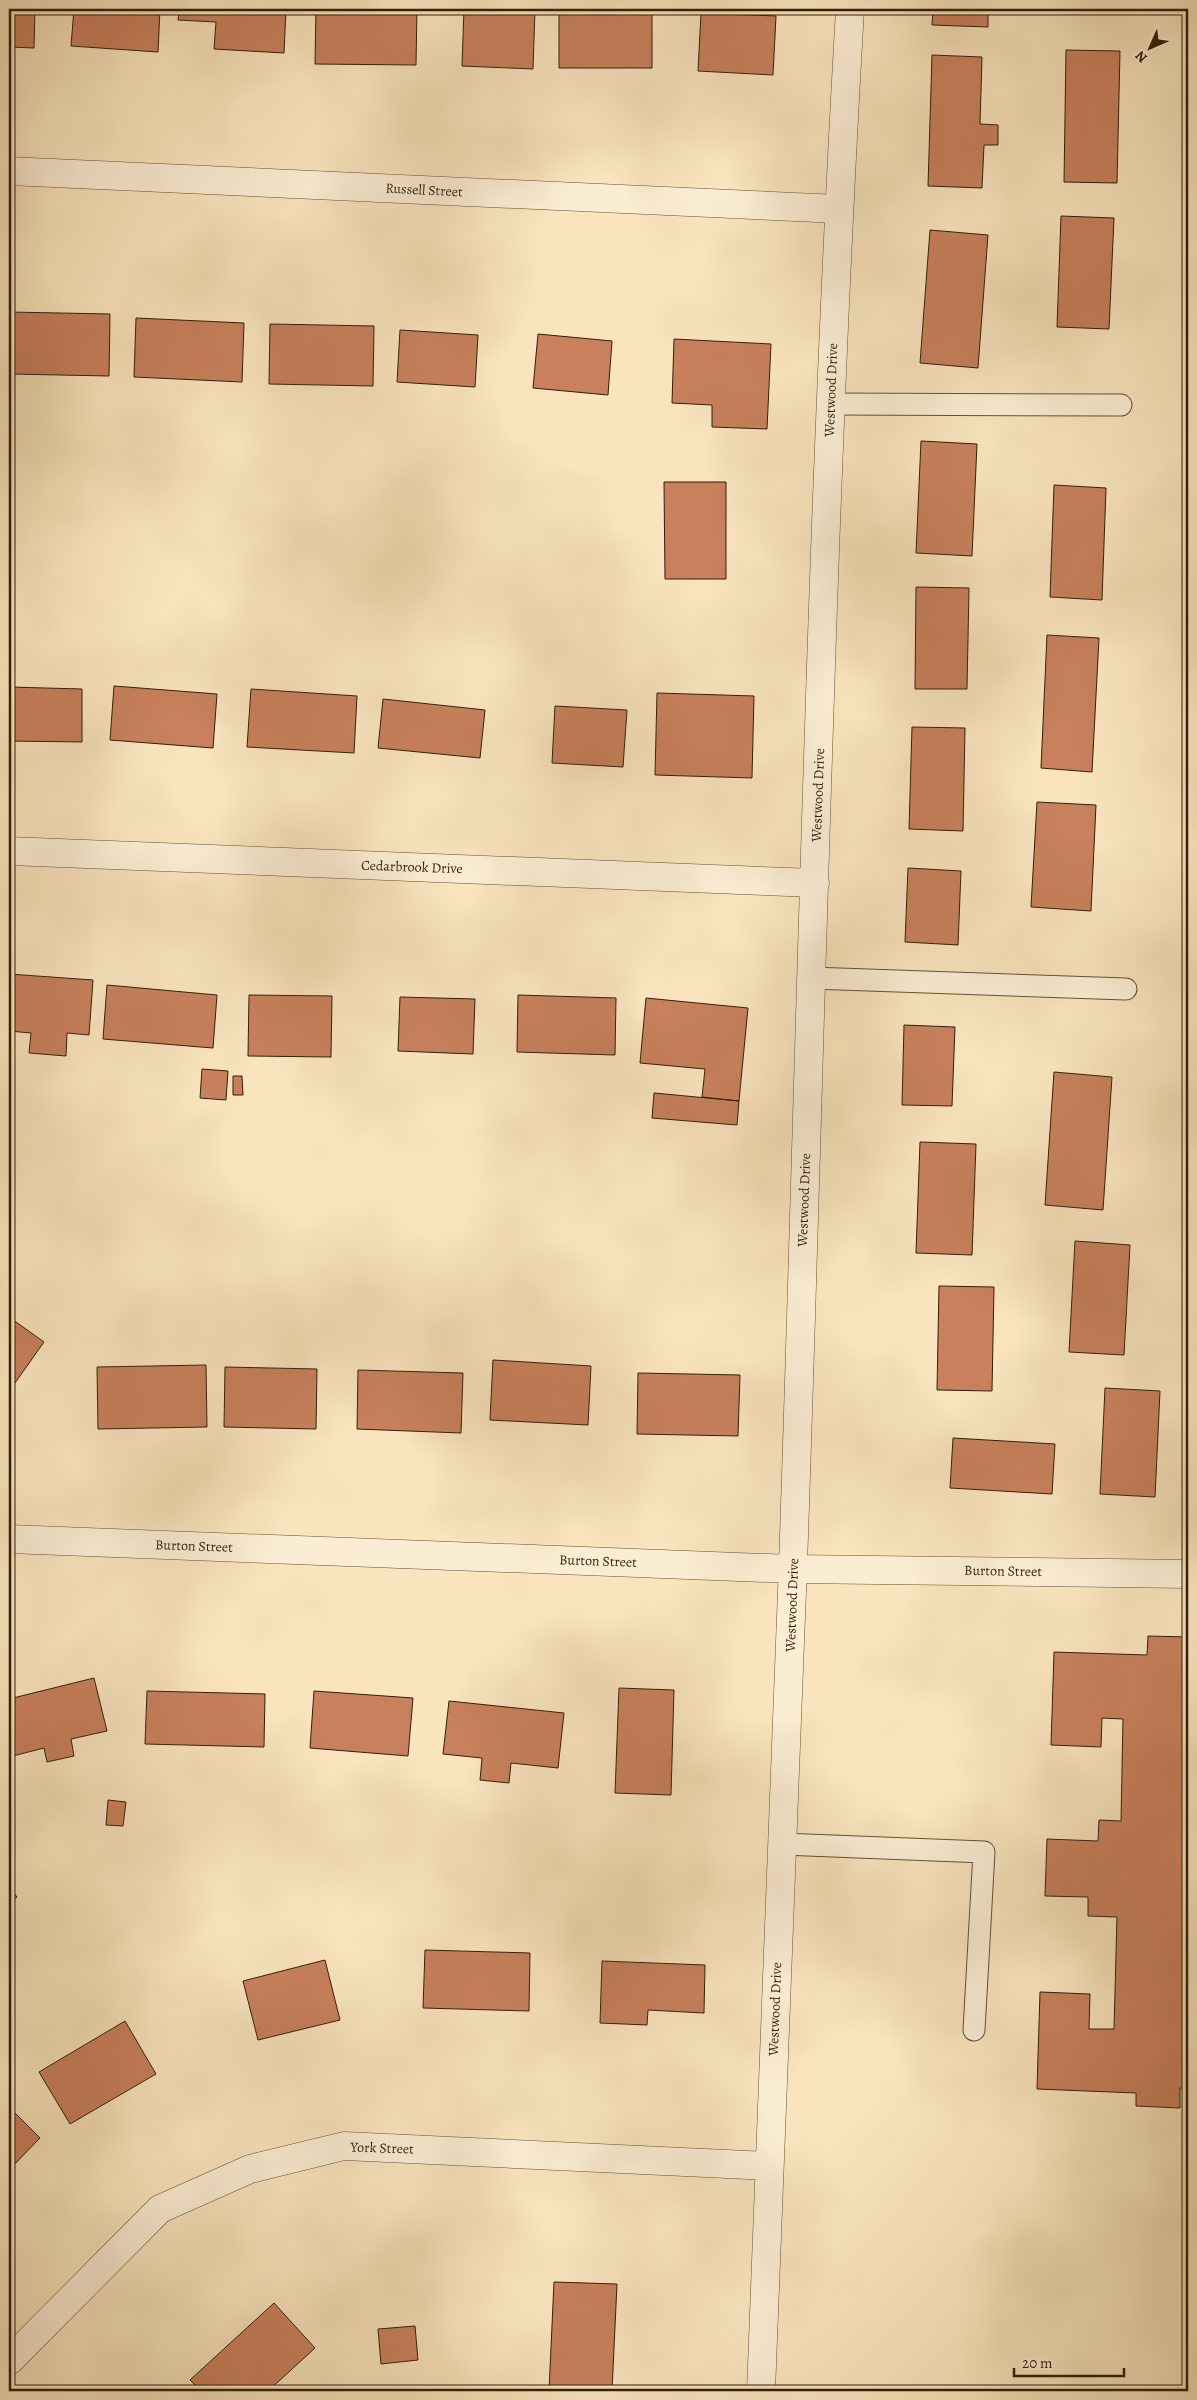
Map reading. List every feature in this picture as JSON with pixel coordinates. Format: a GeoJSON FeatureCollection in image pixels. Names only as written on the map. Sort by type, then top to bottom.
{"type":"FeatureCollection","features":[{"type":"Feature","properties":{"kind":"street","name":"Westwood Drive"},"geometry":{"type":"LineString","coordinates":[[762,2391],[768,2166],[793,1568],[831,404],[850,9]]}},
{"type":"Feature","properties":{"kind":"street","name":"Russell Street"},"geometry":{"type":"LineString","coordinates":[[9,171],[839,209]]}},
{"type":"Feature","properties":{"kind":"street","name":"Cedarbrook Drive"},"geometry":{"type":"LineString","coordinates":[[9,852],[815,883]]}},
{"type":"Feature","properties":{"kind":"street","name":"Burton Street"},"geometry":{"type":"LineString","coordinates":[[9,1539],[793,1568],[1188,1574]]}},
{"type":"Feature","properties":{"kind":"street","name":"York Street"},"geometry":{"type":"LineString","coordinates":[[9,2361],[160,2209],[250,2169],[344,2146],[768,2166]]}},
{"type":"Feature","properties":{"kind":"lane"},"geometry":{"type":"LineString","coordinates":[[831,404],[1121,405]]}},
{"type":"Feature","properties":{"kind":"lane"},"geometry":{"type":"LineString","coordinates":[[811,978],[1126,989]]}},
{"type":"Feature","properties":{"kind":"lane"},"geometry":{"type":"LineString","coordinates":[[782,1844],[984,1852],[974,2030]]}},
{"type":"Feature","properties":{"kind":"building"},"geometry":{"type":"Polygon","coordinates":[[[9,9],[35,9],[34,48],[9,47],[9,9]]]}},
{"type":"Feature","properties":{"kind":"building"},"geometry":{"type":"Polygon","coordinates":[[[74,9],[160,9],[158,52],[71,46],[74,9]]]}},
{"type":"Feature","properties":{"kind":"building"},"geometry":{"type":"Polygon","coordinates":[[[179,9],[286,9],[284,53],[214,49],[216,22],[178,20],[179,9]]]}},
{"type":"Feature","properties":{"kind":"building"},"geometry":{"type":"Polygon","coordinates":[[[316,9],[417,9],[416,65],[315,64],[316,9]]]}},
{"type":"Feature","properties":{"kind":"building"},"geometry":{"type":"Polygon","coordinates":[[[464,9],[535,9],[533,69],[462,66],[464,9]]]}},
{"type":"Feature","properties":{"kind":"building"},"geometry":{"type":"Polygon","coordinates":[[[933,9],[988,9],[988,27],[932,25],[933,9]]]}},
{"type":"Feature","properties":{"kind":"building"},"geometry":{"type":"Polygon","coordinates":[[[1067,9],[1121,9],[1121,13],[1067,9]]]}},
{"type":"Feature","properties":{"kind":"building"},"geometry":{"type":"Polygon","coordinates":[[[701,13],[776,16],[773,75],[698,71],[701,13]]]}},
{"type":"Feature","properties":{"kind":"building"},"geometry":{"type":"Polygon","coordinates":[[[559,14],[652,14],[652,68],[559,68],[559,14]]]}},
{"type":"Feature","properties":{"kind":"building"},"geometry":{"type":"Polygon","coordinates":[[[1066,50],[1120,51],[1117,183],[1064,182],[1066,50]]]}},
{"type":"Feature","properties":{"kind":"building"},"geometry":{"type":"Polygon","coordinates":[[[932,55],[982,57],[980,124],[998,125],[998,145],[984,145],[982,188],[928,186],[932,55]]]}},
{"type":"Feature","properties":{"kind":"building"},"geometry":{"type":"Polygon","coordinates":[[[1061,216],[1114,218],[1109,329],[1057,327],[1061,216]]]}},
{"type":"Feature","properties":{"kind":"building"},"geometry":{"type":"Polygon","coordinates":[[[930,230],[988,235],[978,368],[920,363],[930,230]]]}},
{"type":"Feature","properties":{"kind":"building"},"geometry":{"type":"Polygon","coordinates":[[[9,312],[110,314],[109,376],[9,374],[9,312]]]}},
{"type":"Feature","properties":{"kind":"building"},"geometry":{"type":"Polygon","coordinates":[[[136,318],[244,323],[242,382],[134,377],[136,318]]]}},
{"type":"Feature","properties":{"kind":"building"},"geometry":{"type":"Polygon","coordinates":[[[270,324],[374,326],[373,386],[269,384],[270,324]]]}},
{"type":"Feature","properties":{"kind":"building"},"geometry":{"type":"Polygon","coordinates":[[[400,330],[478,335],[475,387],[397,382],[400,330]]]}},
{"type":"Feature","properties":{"kind":"building"},"geometry":{"type":"Polygon","coordinates":[[[538,334],[612,341],[608,395],[533,388],[538,334]]]}},
{"type":"Feature","properties":{"kind":"building"},"geometry":{"type":"Polygon","coordinates":[[[674,339],[771,344],[767,429],[712,427],[712,405],[672,403],[674,339]]]}},
{"type":"Feature","properties":{"kind":"building"},"geometry":{"type":"Polygon","coordinates":[[[921,441],[977,444],[972,556],[916,553],[921,441]]]}},
{"type":"Feature","properties":{"kind":"building"},"geometry":{"type":"Polygon","coordinates":[[[664,482],[726,482],[726,579],[665,579],[664,482]]]}},
{"type":"Feature","properties":{"kind":"building"},"geometry":{"type":"Polygon","coordinates":[[[1054,485],[1106,488],[1102,600],[1050,597],[1054,485]]]}},
{"type":"Feature","properties":{"kind":"building"},"geometry":{"type":"Polygon","coordinates":[[[916,587],[969,588],[967,689],[915,689],[916,587]]]}},
{"type":"Feature","properties":{"kind":"building"},"geometry":{"type":"Polygon","coordinates":[[[1047,635],[1099,638],[1092,772],[1041,768],[1047,635]]]}},
{"type":"Feature","properties":{"kind":"building"},"geometry":{"type":"Polygon","coordinates":[[[114,686],[217,694],[213,748],[110,740],[114,686]]]}},
{"type":"Feature","properties":{"kind":"building"},"geometry":{"type":"Polygon","coordinates":[[[9,687],[82,689],[82,742],[9,741],[9,687]]]}},
{"type":"Feature","properties":{"kind":"building"},"geometry":{"type":"Polygon","coordinates":[[[251,689],[357,696],[354,753],[247,747],[251,689]]]}},
{"type":"Feature","properties":{"kind":"building"},"geometry":{"type":"Polygon","coordinates":[[[657,693],[754,696],[752,778],[655,775],[657,693]]]}},
{"type":"Feature","properties":{"kind":"building"},"geometry":{"type":"Polygon","coordinates":[[[383,699],[485,710],[480,758],[378,748],[383,699]]]}},
{"type":"Feature","properties":{"kind":"building"},"geometry":{"type":"Polygon","coordinates":[[[555,706],[627,710],[623,767],[552,763],[555,706]]]}},
{"type":"Feature","properties":{"kind":"building"},"geometry":{"type":"Polygon","coordinates":[[[912,727],[965,728],[963,831],[909,829],[912,727]]]}},
{"type":"Feature","properties":{"kind":"building"},"geometry":{"type":"Polygon","coordinates":[[[1037,802],[1096,805],[1091,911],[1031,907],[1037,802]]]}},
{"type":"Feature","properties":{"kind":"building"},"geometry":{"type":"Polygon","coordinates":[[[908,868],[961,871],[958,945],[905,942],[908,868]]]}},
{"type":"Feature","properties":{"kind":"building"},"geometry":{"type":"Polygon","coordinates":[[[9,974],[93,980],[89,1035],[67,1033],[66,1056],[29,1053],[31,1033],[9,1031],[9,974]]]}},
{"type":"Feature","properties":{"kind":"building"},"geometry":{"type":"Polygon","coordinates":[[[107,985],[217,995],[213,1048],[103,1039],[107,985]]]}},
{"type":"Feature","properties":{"kind":"building"},"geometry":{"type":"Polygon","coordinates":[[[249,995],[332,996],[331,1057],[248,1056],[249,995]]]}},
{"type":"Feature","properties":{"kind":"building"},"geometry":{"type":"Polygon","coordinates":[[[518,995],[616,998],[615,1055],[517,1052],[518,995]]]}},
{"type":"Feature","properties":{"kind":"building"},"geometry":{"type":"Polygon","coordinates":[[[400,997],[475,999],[473,1054],[398,1051],[400,997]]]}},
{"type":"Feature","properties":{"kind":"building"},"geometry":{"type":"Polygon","coordinates":[[[646,998],[748,1008],[739,1101],[702,1097],[705,1069],[640,1063],[646,998]]]}},
{"type":"Feature","properties":{"kind":"building"},"geometry":{"type":"Polygon","coordinates":[[[904,1025],[955,1027],[952,1106],[902,1105],[904,1025]]]}},
{"type":"Feature","properties":{"kind":"building"},"geometry":{"type":"Polygon","coordinates":[[[202,1069],[228,1071],[226,1100],[200,1098],[202,1069]]]}},
{"type":"Feature","properties":{"kind":"building"},"geometry":{"type":"Polygon","coordinates":[[[1054,1072],[1112,1077],[1103,1210],[1045,1205],[1054,1072]]]}},
{"type":"Feature","properties":{"kind":"building"},"geometry":{"type":"Polygon","coordinates":[[[233,1076],[242,1076],[243,1095],[233,1095],[233,1076]]]}},
{"type":"Feature","properties":{"kind":"building"},"geometry":{"type":"Polygon","coordinates":[[[654,1093],[739,1101],[737,1125],[652,1118],[654,1093]]]}},
{"type":"Feature","properties":{"kind":"building"},"geometry":{"type":"Polygon","coordinates":[[[920,1142],[976,1144],[972,1255],[916,1253],[920,1142]]]}},
{"type":"Feature","properties":{"kind":"building"},"geometry":{"type":"Polygon","coordinates":[[[1075,1241],[1130,1245],[1124,1355],[1069,1352],[1075,1241]]]}},
{"type":"Feature","properties":{"kind":"building"},"geometry":{"type":"Polygon","coordinates":[[[939,1286],[994,1287],[992,1391],[937,1390],[939,1286]]]}},
{"type":"Feature","properties":{"kind":"building"},"geometry":{"type":"Polygon","coordinates":[[[9,1317],[44,1342],[10,1390],[9,1390],[9,1317]]]}},
{"type":"Feature","properties":{"kind":"building"},"geometry":{"type":"Polygon","coordinates":[[[493,1360],[591,1366],[588,1425],[490,1420],[493,1360]]]}},
{"type":"Feature","properties":{"kind":"building"},"geometry":{"type":"Polygon","coordinates":[[[206,1365],[207,1427],[98,1429],[97,1367],[206,1365]]]}},
{"type":"Feature","properties":{"kind":"building"},"geometry":{"type":"Polygon","coordinates":[[[225,1367],[317,1369],[316,1429],[224,1427],[225,1367]]]}},
{"type":"Feature","properties":{"kind":"building"},"geometry":{"type":"Polygon","coordinates":[[[358,1370],[463,1373],[461,1433],[357,1429],[358,1370]]]}},
{"type":"Feature","properties":{"kind":"building"},"geometry":{"type":"Polygon","coordinates":[[[638,1373],[740,1375],[738,1436],[637,1434],[638,1373]]]}},
{"type":"Feature","properties":{"kind":"building"},"geometry":{"type":"Polygon","coordinates":[[[1105,1388],[1160,1391],[1155,1497],[1100,1494],[1105,1388]]]}},
{"type":"Feature","properties":{"kind":"building"},"geometry":{"type":"Polygon","coordinates":[[[953,1438],[1055,1444],[1052,1494],[950,1488],[953,1438]]]}},
{"type":"Feature","properties":{"kind":"building"},"geometry":{"type":"Polygon","coordinates":[[[1148,1636],[1188,1637],[1188,2088],[1180,2088],[1180,2108],[1136,2106],[1136,2093],[1037,2089],[1040,1992],[1090,1994],[1089,2029],[1114,2029],[1117,1917],[1088,1916],[1088,1897],[1045,1896],[1047,1839],[1098,1841],[1099,1820],[1121,1821],[1123,1719],[1102,1718],[1101,1747],[1051,1745],[1054,1652],[1147,1655],[1148,1636]]]}},
{"type":"Feature","properties":{"kind":"building"},"geometry":{"type":"Polygon","coordinates":[[[94,1678],[107,1731],[71,1739],[74,1756],[47,1762],[44,1748],[9,1757],[9,1699],[94,1678]]]}},
{"type":"Feature","properties":{"kind":"building"},"geometry":{"type":"Polygon","coordinates":[[[619,1688],[674,1690],[671,1795],[615,1793],[619,1688]]]}},
{"type":"Feature","properties":{"kind":"building"},"geometry":{"type":"Polygon","coordinates":[[[147,1691],[265,1694],[264,1747],[145,1744],[147,1691]]]}},
{"type":"Feature","properties":{"kind":"building"},"geometry":{"type":"Polygon","coordinates":[[[314,1691],[413,1698],[408,1756],[310,1748],[314,1691]]]}},
{"type":"Feature","properties":{"kind":"building"},"geometry":{"type":"Polygon","coordinates":[[[449,1701],[564,1713],[558,1768],[511,1763],[509,1783],[480,1780],[482,1758],[443,1754],[449,1701]]]}},
{"type":"Feature","properties":{"kind":"building"},"geometry":{"type":"Polygon","coordinates":[[[108,1800],[126,1802],[123,1826],[106,1825],[108,1800]]]}},
{"type":"Feature","properties":{"kind":"building"},"geometry":{"type":"Polygon","coordinates":[[[9,1887],[17,1897],[9,1903],[9,1887]]]}},
{"type":"Feature","properties":{"kind":"building"},"geometry":{"type":"Polygon","coordinates":[[[425,1950],[530,1953],[529,2011],[423,2008],[425,1950]]]}},
{"type":"Feature","properties":{"kind":"building"},"geometry":{"type":"Polygon","coordinates":[[[325,1960],[340,2020],[258,2040],[243,1981],[325,1960]]]}},
{"type":"Feature","properties":{"kind":"building"},"geometry":{"type":"Polygon","coordinates":[[[602,1961],[705,1965],[704,2013],[648,2010],[647,2025],[600,2023],[602,1961]]]}},
{"type":"Feature","properties":{"kind":"building"},"geometry":{"type":"Polygon","coordinates":[[[125,2021],[156,2074],[70,2124],[39,2072],[125,2021]]]}},
{"type":"Feature","properties":{"kind":"building"},"geometry":{"type":"Polygon","coordinates":[[[9,2107],[40,2138],[9,2170],[9,2107]]]}},
{"type":"Feature","properties":{"kind":"building"},"geometry":{"type":"Polygon","coordinates":[[[554,2282],[617,2284],[612,2391],[549,2391],[554,2282]]]}},
{"type":"Feature","properties":{"kind":"building"},"geometry":{"type":"Polygon","coordinates":[[[274,2303],[315,2348],[268,2391],[201,2391],[190,2380],[274,2303]]]}},
{"type":"Feature","properties":{"kind":"building"},"geometry":{"type":"Polygon","coordinates":[[[415,2326],[418,2360],[381,2364],[378,2329],[415,2326]]]}}]}
